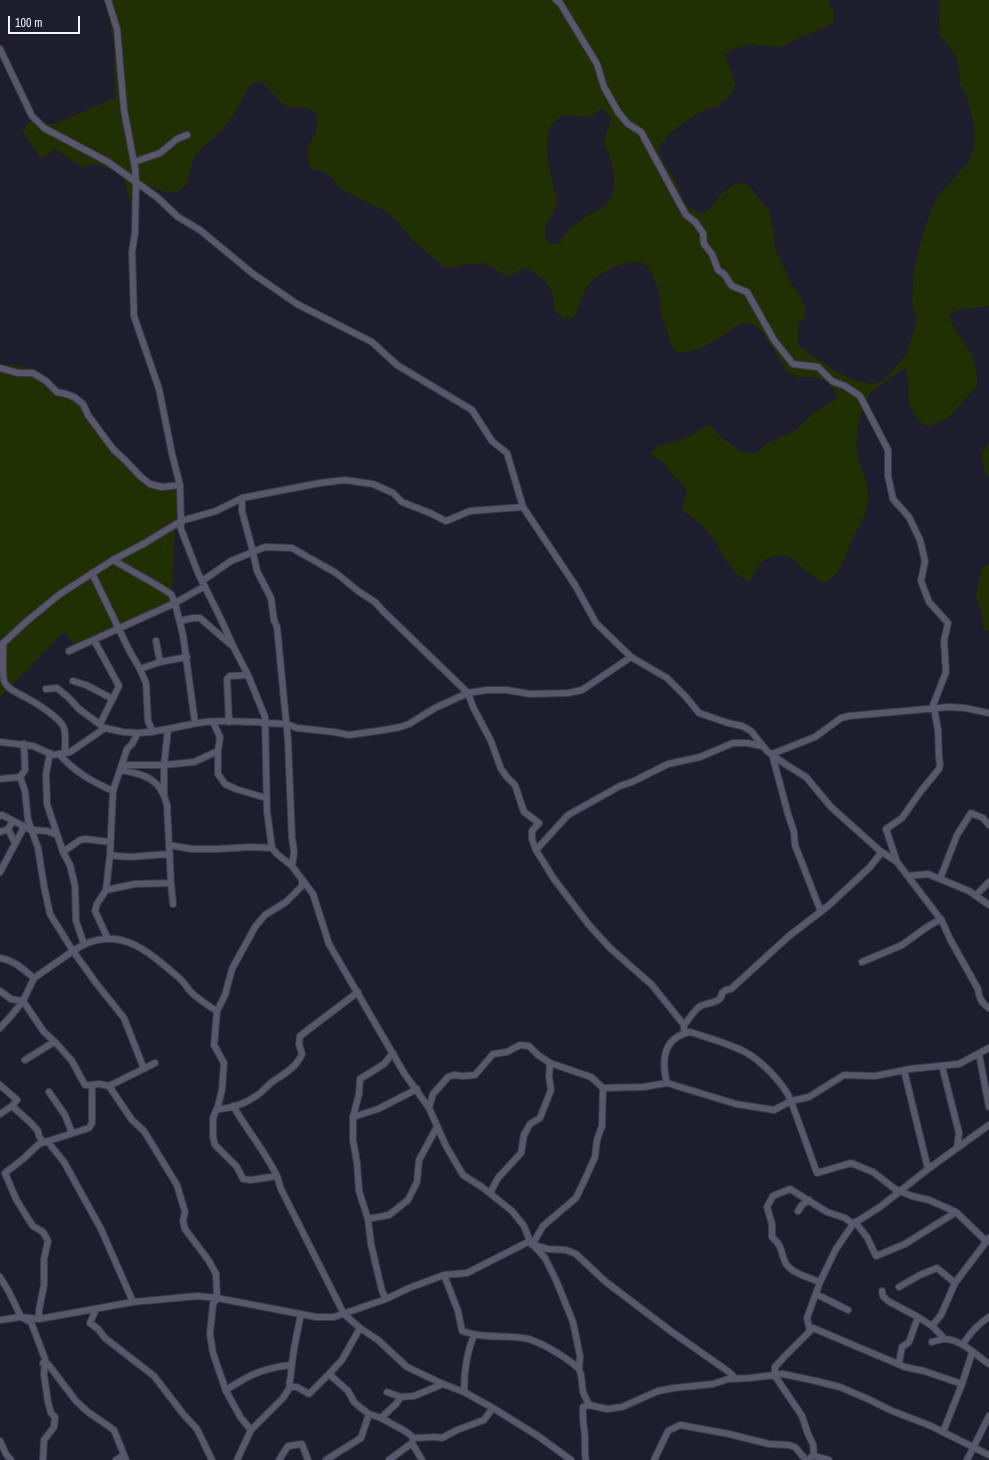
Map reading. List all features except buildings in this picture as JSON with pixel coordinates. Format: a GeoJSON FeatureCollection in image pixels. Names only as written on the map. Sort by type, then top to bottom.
{"type":"FeatureCollection","features":[{"type":"Feature","properties":{"kind":"street"},"geometry":{"type":"LineString","coordinates":[[108,0],[117,29],[124,110],[134,162],[136,182],[135,233],[132,252],[134,316],[159,389],[180,485],[181,529],[198,573],[248,675],[265,717],[266,798],[272,848],[292,866],[312,894],[329,944],[404,1073],[417,1089],[429,1108],[446,1146],[462,1175],[490,1192],[512,1211],[524,1226],[531,1243],[545,1258],[567,1307],[577,1340],[580,1356],[579,1369],[581,1375],[582,1392],[589,1405]]}},
{"type":"Feature","properties":{"kind":"street"},"geometry":{"type":"LineString","coordinates":[[556,0],[560,3],[597,64],[604,87],[618,112],[628,124],[641,132],[686,215],[695,222],[703,233],[704,244],[712,254],[718,270],[724,274],[732,286],[747,292],[774,340],[793,364],[818,367],[832,381],[845,386],[860,396],[888,450],[888,476],[893,499],[909,517],[920,540],[925,561],[921,581],[929,602],[948,623],[944,641],[946,672],[933,708],[938,730],[940,765],[939,769],[902,818],[886,829],[897,862]]}},
{"type":"Feature","properties":{"kind":"street"},"geometry":{"type":"LineString","coordinates":[[0,49],[32,116],[44,128],[108,162],[158,198],[178,217],[200,230],[252,273],[290,300],[372,342],[397,365],[472,410],[492,441],[507,453],[522,507],[575,585],[596,623],[631,657],[667,678],[686,697],[699,713],[742,726],[751,731],[762,746],[785,764],[806,777],[831,807],[882,852],[897,862],[941,919],[950,939],[978,988],[979,997],[983,1005],[989,1008]]}},
{"type":"Feature","properties":{"kind":"street"},"geometry":{"type":"LineString","coordinates":[[134,162],[160,153],[176,139],[187,135]]}},
{"type":"Feature","properties":{"kind":"street"},"geometry":{"type":"LineString","coordinates":[[0,368],[18,373],[34,372],[57,392],[74,397],[84,404],[88,415],[113,449],[140,476],[150,484],[162,487],[180,485]]}},
{"type":"Feature","properties":{"kind":"street"},"geometry":{"type":"LineString","coordinates":[[113,791],[95,783],[71,767],[62,753],[64,728],[60,722],[44,708],[10,689],[3,679],[4,654],[1,645],[60,594],[113,560],[181,521],[216,511],[242,498],[320,483],[345,480],[373,484],[393,493],[402,502],[446,521],[470,511],[522,507]]}},
{"type":"Feature","properties":{"kind":"street"},"geometry":{"type":"LineString","coordinates":[[242,498],[242,511],[257,571],[271,598],[274,620],[277,627],[287,724],[292,838],[294,852],[292,866]]}},
{"type":"Feature","properties":{"kind":"street"},"geometry":{"type":"LineString","coordinates":[[69,651],[175,603],[203,584],[231,561],[265,547],[292,548],[336,573],[358,591],[375,602],[468,693],[473,707],[491,741],[501,769],[515,785],[524,812],[539,823],[532,831],[532,839],[536,850],[554,879],[589,925],[610,948],[652,985],[684,1025]]}},
{"type":"Feature","properties":{"kind":"street"},"geometry":{"type":"LineString","coordinates":[[113,560],[171,594],[180,621],[187,657],[195,723]]}},
{"type":"Feature","properties":{"kind":"street"},"geometry":{"type":"LineString","coordinates":[[92,573],[146,683],[148,721],[153,732]]}},
{"type":"Feature","properties":{"kind":"street"},"geometry":{"type":"LineString","coordinates":[[180,621],[200,618],[233,646]]}},
{"type":"Feature","properties":{"kind":"street"},"geometry":{"type":"LineString","coordinates":[[94,640],[119,686],[100,724]]}},
{"type":"Feature","properties":{"kind":"street"},"geometry":{"type":"LineString","coordinates":[[156,642],[160,662]]}},
{"type":"Feature","properties":{"kind":"street"},"geometry":{"type":"LineString","coordinates":[[140,669],[160,662],[187,657]]}},
{"type":"Feature","properties":{"kind":"street"},"geometry":{"type":"LineString","coordinates":[[46,689],[57,688],[79,709],[105,728],[123,732],[153,732],[195,723],[257,722],[287,724],[297,728],[349,735],[384,730],[409,724],[435,708],[468,693],[487,690],[507,690],[530,694],[582,690],[631,657]]}},
{"type":"Feature","properties":{"kind":"street"},"geometry":{"type":"LineString","coordinates":[[229,722],[227,678],[230,676],[248,675]]}},
{"type":"Feature","properties":{"kind":"street"},"geometry":{"type":"LineString","coordinates":[[73,681],[86,685],[113,699]]}},
{"type":"Feature","properties":{"kind":"street"},"geometry":{"type":"LineString","coordinates":[[772,754],[815,737],[841,718],[849,716],[933,708],[965,708],[989,713]]}},
{"type":"Feature","properties":{"kind":"street"},"geometry":{"type":"LineString","coordinates":[[213,722],[220,737],[218,751],[218,774],[226,784],[236,789],[266,798]]}},
{"type":"Feature","properties":{"kind":"street"},"geometry":{"type":"LineString","coordinates":[[0,742],[33,746],[53,755],[70,752],[105,728]]}},
{"type":"Feature","properties":{"kind":"street"},"geometry":{"type":"LineString","coordinates":[[168,729],[164,765],[164,793],[167,805],[173,904]]}},
{"type":"Feature","properties":{"kind":"street"},"geometry":{"type":"LineString","coordinates":[[108,938],[95,911],[97,904],[106,890],[110,855],[113,791],[127,749],[132,744],[138,733]]}},
{"type":"Feature","properties":{"kind":"street"},"geometry":{"type":"LineString","coordinates":[[536,850],[568,815],[620,786],[632,782],[668,764],[700,757],[733,743],[747,743],[762,746]]}},
{"type":"Feature","properties":{"kind":"street"},"geometry":{"type":"LineString","coordinates":[[0,779],[20,777],[25,770],[24,744]]}},
{"type":"Feature","properties":{"kind":"street"},"geometry":{"type":"LineString","coordinates":[[121,767],[194,762],[218,751]]}},
{"type":"Feature","properties":{"kind":"street"},"geometry":{"type":"LineString","coordinates":[[50,754],[46,774],[47,804],[63,852],[70,865],[74,886],[76,920],[84,944]]}},
{"type":"Feature","properties":{"kind":"street"},"geometry":{"type":"LineString","coordinates":[[772,754],[794,832],[795,845],[822,912]]}},
{"type":"Feature","properties":{"kind":"street"},"geometry":{"type":"LineString","coordinates":[[121,767],[147,776],[164,793]]}},
{"type":"Feature","properties":{"kind":"street"},"geometry":{"type":"LineString","coordinates":[[20,777],[25,791],[26,809],[31,830],[38,848],[50,914],[73,951],[124,1018],[144,1069]]}},
{"type":"Feature","properties":{"kind":"street"},"geometry":{"type":"LineString","coordinates":[[940,879],[957,835],[972,812],[983,818],[989,825]]}},
{"type":"Feature","properties":{"kind":"street"},"geometry":{"type":"LineString","coordinates":[[0,816],[31,830],[46,831],[57,835]]}},
{"type":"Feature","properties":{"kind":"street"},"geometry":{"type":"LineString","coordinates":[[0,832],[8,829],[13,821]]}},
{"type":"Feature","properties":{"kind":"street"},"geometry":{"type":"LineString","coordinates":[[0,872],[24,827]]}},
{"type":"Feature","properties":{"kind":"street"},"geometry":{"type":"LineString","coordinates":[[8,829],[15,843]]}},
{"type":"Feature","properties":{"kind":"street"},"geometry":{"type":"LineString","coordinates":[[63,852],[80,840],[86,839],[110,842]]}},
{"type":"Feature","properties":{"kind":"street"},"geometry":{"type":"LineString","coordinates":[[169,845],[198,849],[251,847],[272,848]]}},
{"type":"Feature","properties":{"kind":"street"},"geometry":{"type":"LineString","coordinates":[[667,1083],[663,1069],[664,1055],[671,1042],[677,1034],[684,1030],[684,1025],[699,1007],[706,1003],[713,1003],[720,999],[722,993],[731,989],[789,936],[822,912],[869,868],[882,852]]}},
{"type":"Feature","properties":{"kind":"street"},"geometry":{"type":"LineString","coordinates":[[110,855],[133,857],[139,855],[170,854]]}},
{"type":"Feature","properties":{"kind":"street"},"geometry":{"type":"LineString","coordinates":[[908,876],[928,874],[969,891],[989,905]]}},
{"type":"Feature","properties":{"kind":"street"},"geometry":{"type":"LineString","coordinates":[[277,1176],[251,1180],[244,1179],[237,1166],[215,1145],[212,1130],[213,1118],[222,1090],[224,1063],[214,1045],[217,1011],[225,995],[230,974],[255,927],[265,915],[286,902],[295,894],[302,886],[302,880]]}},
{"type":"Feature","properties":{"kind":"street"},"geometry":{"type":"LineString","coordinates":[[976,896],[989,882]]}},
{"type":"Feature","properties":{"kind":"street"},"geometry":{"type":"LineString","coordinates":[[106,890],[135,884],[171,883]]}},
{"type":"Feature","properties":{"kind":"street"},"geometry":{"type":"LineString","coordinates":[[862,962],[902,945],[941,919]]}},
{"type":"Feature","properties":{"kind":"street"},"geometry":{"type":"LineString","coordinates":[[0,1028],[23,1001],[34,978],[84,944],[94,940],[108,938],[124,940],[137,946],[177,976],[203,1003],[217,1011]]}},
{"type":"Feature","properties":{"kind":"street"},"geometry":{"type":"LineString","coordinates":[[0,958],[17,965],[34,978]]}},
{"type":"Feature","properties":{"kind":"street"},"geometry":{"type":"LineString","coordinates":[[0,992],[11,999],[23,1001],[44,1032],[72,1061],[85,1085],[92,1086],[99,1084],[109,1086],[155,1063]]}},
{"type":"Feature","properties":{"kind":"street"},"geometry":{"type":"LineString","coordinates":[[218,1106],[220,1109],[234,1106],[256,1096],[299,1062],[302,1054],[299,1044],[300,1036],[358,992]]}},
{"type":"Feature","properties":{"kind":"street"},"geometry":{"type":"LineString","coordinates":[[671,1042],[681,1034],[690,1032],[746,1053],[767,1069],[788,1092],[817,1173],[851,1163],[873,1172],[900,1191],[912,1196],[929,1200],[956,1212],[987,1240],[955,1283],[941,1315],[932,1326]]}},
{"type":"Feature","properties":{"kind":"street"},"geometry":{"type":"LineString","coordinates":[[26,1060],[54,1042]]}},
{"type":"Feature","properties":{"kind":"street"},"geometry":{"type":"LineString","coordinates":[[429,1108],[433,1094],[448,1077],[454,1075],[475,1075],[493,1054],[507,1052],[520,1045],[529,1046],[538,1055],[550,1063],[591,1077],[603,1088],[643,1087],[667,1083],[736,1104],[774,1110],[791,1101],[809,1097],[844,1075],[875,1076],[904,1070],[959,1064],[989,1048]]}},
{"type":"Feature","properties":{"kind":"street"},"geometry":{"type":"LineString","coordinates":[[386,1299],[382,1291],[375,1262],[368,1218],[359,1191],[357,1163],[353,1140],[353,1116],[359,1094],[360,1079],[384,1064],[393,1054]]}},
{"type":"Feature","properties":{"kind":"street"},"geometry":{"type":"LineString","coordinates":[[979,1054],[989,1107]]}},
{"type":"Feature","properties":{"kind":"street"},"geometry":{"type":"LineString","coordinates":[[490,1192],[498,1178],[521,1153],[524,1135],[530,1124],[540,1118],[551,1090],[549,1076],[550,1063]]}},
{"type":"Feature","properties":{"kind":"street"},"geometry":{"type":"LineString","coordinates":[[942,1066],[959,1133],[957,1148]]}},
{"type":"Feature","properties":{"kind":"street"},"geometry":{"type":"LineString","coordinates":[[904,1070],[928,1169]]}},
{"type":"Feature","properties":{"kind":"street"},"geometry":{"type":"LineString","coordinates":[[0,1085],[17,1100],[12,1106],[0,1114]]}},
{"type":"Feature","properties":{"kind":"street"},"geometry":{"type":"LineString","coordinates":[[39,1319],[39,1310],[44,1285],[44,1259],[48,1241],[42,1232],[33,1226],[27,1217],[2,1171],[23,1159],[38,1144],[89,1128],[92,1123],[92,1086]]}},
{"type":"Feature","properties":{"kind":"street"},"geometry":{"type":"LineString","coordinates":[[109,1086],[132,1120],[144,1131],[177,1186],[184,1212],[183,1221],[185,1229],[209,1261],[216,1274],[217,1298],[213,1304],[210,1334],[213,1353],[226,1390],[241,1418],[251,1430]]}},
{"type":"Feature","properties":{"kind":"street"},"geometry":{"type":"LineString","coordinates":[[0,1320],[21,1317],[39,1319],[133,1302],[198,1296],[217,1298],[316,1317],[334,1316],[344,1314],[386,1299],[409,1288],[444,1275],[467,1273],[531,1243],[543,1226],[576,1198],[595,1157],[597,1140],[602,1126],[603,1088]]}},
{"type":"Feature","properties":{"kind":"street"},"geometry":{"type":"LineString","coordinates":[[353,1116],[378,1109],[417,1089]]}},
{"type":"Feature","properties":{"kind":"street"},"geometry":{"type":"LineString","coordinates":[[49,1092],[65,1115],[72,1133]]}},
{"type":"Feature","properties":{"kind":"street"},"geometry":{"type":"LineString","coordinates":[[12,1106],[31,1123],[38,1131],[42,1141],[48,1142],[64,1162],[78,1185],[88,1208],[101,1229],[133,1302]]}},
{"type":"Feature","properties":{"kind":"street"},"geometry":{"type":"LineString","coordinates":[[234,1106],[245,1127],[254,1136],[258,1146],[272,1165],[288,1203],[344,1314],[360,1328],[378,1340],[407,1367],[464,1392],[493,1408],[538,1436],[571,1460]]}},
{"type":"Feature","properties":{"kind":"street"},"geometry":{"type":"LineString","coordinates":[[810,1331],[807,1318],[820,1282],[844,1235],[854,1223],[880,1207],[928,1169],[989,1125]]}},
{"type":"Feature","properties":{"kind":"street"},"geometry":{"type":"LineString","coordinates":[[368,1218],[389,1215],[408,1200],[417,1182],[419,1160],[437,1127]]}},
{"type":"Feature","properties":{"kind":"street"},"geometry":{"type":"LineString","coordinates":[[820,1282],[800,1275],[786,1263],[780,1244],[772,1237],[772,1224],[767,1207],[773,1196],[790,1189],[827,1212],[846,1218],[854,1223],[867,1237],[876,1256],[905,1244],[956,1212]]}},
{"type":"Feature","properties":{"kind":"street"},"geometry":{"type":"LineString","coordinates":[[798,1211],[802,1205],[809,1200]]}},
{"type":"Feature","properties":{"kind":"street"},"geometry":{"type":"LineString","coordinates":[[531,1243],[548,1249],[566,1250],[576,1254],[606,1282],[672,1332],[729,1372],[736,1379]]}},
{"type":"Feature","properties":{"kind":"street"},"geometry":{"type":"LineString","coordinates":[[899,1287],[920,1275],[937,1268],[955,1283]]}},
{"type":"Feature","properties":{"kind":"street"},"geometry":{"type":"LineString","coordinates":[[444,1275],[458,1311],[459,1323],[462,1331],[474,1335],[502,1338],[524,1338],[539,1343],[571,1361],[579,1369]]}},
{"type":"Feature","properties":{"kind":"street"},"geometry":{"type":"LineString","coordinates":[[0,1276],[21,1317],[31,1322],[44,1359],[43,1363],[48,1402],[51,1413],[55,1418],[54,1427],[44,1440],[43,1460]]}},
{"type":"Feature","properties":{"kind":"street"},"geometry":{"type":"LineString","coordinates":[[882,1291],[883,1296],[888,1301],[932,1326],[945,1339]]}},
{"type":"Feature","properties":{"kind":"street"},"geometry":{"type":"LineString","coordinates":[[816,1294],[848,1310]]}},
{"type":"Feature","properties":{"kind":"street"},"geometry":{"type":"LineString","coordinates":[[96,1309],[90,1323],[98,1329],[105,1338],[154,1376],[184,1415],[197,1429],[212,1460]]}},
{"type":"Feature","properties":{"kind":"street"},"geometry":{"type":"LineString","coordinates":[[237,1460],[251,1430],[284,1398],[290,1387],[291,1365],[301,1314]]}},
{"type":"Feature","properties":{"kind":"street"},"geometry":{"type":"LineString","coordinates":[[899,1363],[902,1347],[909,1342],[918,1317]]}},
{"type":"Feature","properties":{"kind":"street"},"geometry":{"type":"LineString","coordinates":[[963,1344],[970,1333],[981,1322],[989,1317]]}},
{"type":"Feature","properties":{"kind":"street"},"geometry":{"type":"LineString","coordinates":[[290,1387],[297,1387],[309,1394],[342,1360],[360,1328]]}},
{"type":"Feature","properties":{"kind":"street"},"geometry":{"type":"LineString","coordinates":[[814,1456],[813,1444],[802,1416],[775,1376],[776,1367],[813,1328],[899,1363],[905,1367],[930,1373],[962,1384]]}},
{"type":"Feature","properties":{"kind":"street"},"geometry":{"type":"LineString","coordinates":[[464,1392],[464,1373],[468,1349],[474,1335]]}},
{"type":"Feature","properties":{"kind":"street"},"geometry":{"type":"LineString","coordinates":[[932,1342],[945,1339],[963,1344],[972,1353],[989,1364]]}},
{"type":"Feature","properties":{"kind":"street"},"geometry":{"type":"LineString","coordinates":[[943,1432],[962,1384],[972,1353]]}},
{"type":"Feature","properties":{"kind":"street"},"geometry":{"type":"LineString","coordinates":[[43,1363],[48,1364],[76,1401],[88,1412],[114,1430],[125,1458],[116,1460]]}},
{"type":"Feature","properties":{"kind":"street"},"geometry":{"type":"LineString","coordinates":[[226,1390],[245,1377],[272,1367],[291,1365]]}},
{"type":"Feature","properties":{"kind":"street"},"geometry":{"type":"LineString","coordinates":[[329,1374],[348,1391],[354,1402],[369,1414],[381,1418],[405,1431],[413,1441],[422,1460]]}},
{"type":"Feature","properties":{"kind":"street"},"geometry":{"type":"LineString","coordinates":[[586,1460],[584,1451],[585,1438],[582,1414],[583,1407],[589,1405],[608,1409],[622,1407],[658,1392],[674,1388],[713,1384],[728,1379],[775,1376],[783,1374],[840,1387],[890,1410],[931,1426],[974,1446],[989,1455]]}},
{"type":"Feature","properties":{"kind":"street"},"geometry":{"type":"LineString","coordinates":[[387,1392],[401,1397],[414,1396],[443,1384]]}},
{"type":"Feature","properties":{"kind":"street"},"geometry":{"type":"LineString","coordinates":[[381,1418],[396,1404],[401,1397]]}},
{"type":"Feature","properties":{"kind":"street"},"geometry":{"type":"LineString","coordinates":[[389,1460],[413,1441],[435,1437],[442,1438],[457,1430],[484,1420],[493,1408]]}},
{"type":"Feature","properties":{"kind":"street"},"geometry":{"type":"LineString","coordinates":[[326,1460],[361,1438],[369,1414]]}},
{"type":"Feature","properties":{"kind":"street"},"geometry":{"type":"LineString","coordinates":[[966,1460],[989,1416]]}},
{"type":"Feature","properties":{"kind":"street"},"geometry":{"type":"LineString","coordinates":[[654,1460],[668,1432],[680,1425],[729,1434],[769,1444],[789,1445],[795,1447],[805,1460],[814,1456],[829,1460]]}},
{"type":"Feature","properties":{"kind":"street"},"geometry":{"type":"LineString","coordinates":[[0,1441],[2,1451],[11,1460]]}},
{"type":"Feature","properties":{"kind":"street"},"geometry":{"type":"LineString","coordinates":[[279,1460],[288,1446],[302,1444],[308,1460]]}},
{"type":"Feature","properties":{"kind":"green space"},"geometry":{"type":"Polygon","coordinates":[[[105,0],[828,0],[833,11],[834,20],[827,27],[781,47],[752,44],[732,49],[725,55],[736,84],[731,93],[719,105],[707,109],[679,126],[667,137],[658,150],[673,177],[682,198],[688,206],[701,214],[710,209],[721,194],[736,183],[746,184],[753,190],[770,213],[774,235],[774,245],[777,254],[790,282],[797,291],[806,308],[804,318],[798,325],[798,344],[812,356],[836,372],[857,381],[873,384],[881,381],[889,375],[907,353],[916,325],[916,315],[912,306],[913,277],[921,241],[930,213],[938,195],[968,163],[974,147],[975,137],[972,118],[966,94],[960,85],[959,67],[956,57],[939,35],[940,0],[989,0],[989,306],[957,310],[949,315],[952,324],[973,357],[977,377],[977,386],[948,418],[931,426],[921,424],[909,404],[905,367],[874,390],[868,398],[862,412],[857,438],[857,454],[867,486],[868,503],[862,522],[837,572],[824,583],[807,572],[794,559],[784,556],[775,556],[765,559],[759,565],[749,582],[736,573],[712,537],[699,523],[682,509],[687,491],[664,463],[651,453],[658,446],[686,438],[709,424],[724,440],[741,451],[750,454],[759,451],[766,444],[793,432],[814,413],[838,397],[827,382],[810,377],[797,378],[790,373],[759,329],[746,323],[733,328],[711,343],[699,349],[677,352],[671,343],[666,326],[661,316],[660,298],[652,273],[646,265],[641,262],[622,265],[602,273],[587,287],[573,318],[563,319],[556,312],[552,293],[544,281],[524,267],[515,274],[505,276],[490,265],[481,263],[461,265],[452,268],[443,266],[414,242],[389,213],[342,190],[330,176],[322,171],[312,169],[308,162],[307,151],[316,132],[317,115],[310,109],[301,107],[292,108],[283,104],[261,81],[251,84],[222,130],[195,156],[186,184],[179,191],[167,192],[144,185],[129,200],[123,175],[94,163],[83,168],[55,149],[41,159],[22,130],[34,118],[52,125],[115,98],[114,42],[105,0]],[[603,108],[590,116],[585,117],[568,115],[559,117],[550,127],[547,154],[557,201],[554,212],[548,220],[545,229],[545,235],[548,243],[558,244],[569,229],[604,206],[610,198],[614,189],[613,168],[604,142],[611,119],[603,108]]]}},
{"type":"Feature","properties":{"kind":"green space"},"geometry":{"type":"Polygon","coordinates":[[[0,364],[33,368],[56,387],[81,403],[100,428],[129,460],[156,485],[178,487],[171,601],[75,646],[64,631],[7,691],[0,696],[0,364]]]}},
{"type":"Feature","properties":{"kind":"green space"},"geometry":{"type":"Polygon","coordinates":[[[989,441],[989,478],[985,473],[981,455],[989,441]]]}},
{"type":"Feature","properties":{"kind":"green space"},"geometry":{"type":"Polygon","coordinates":[[[989,563],[989,631],[984,630],[982,614],[976,597],[982,569],[989,563]]]}}]}
